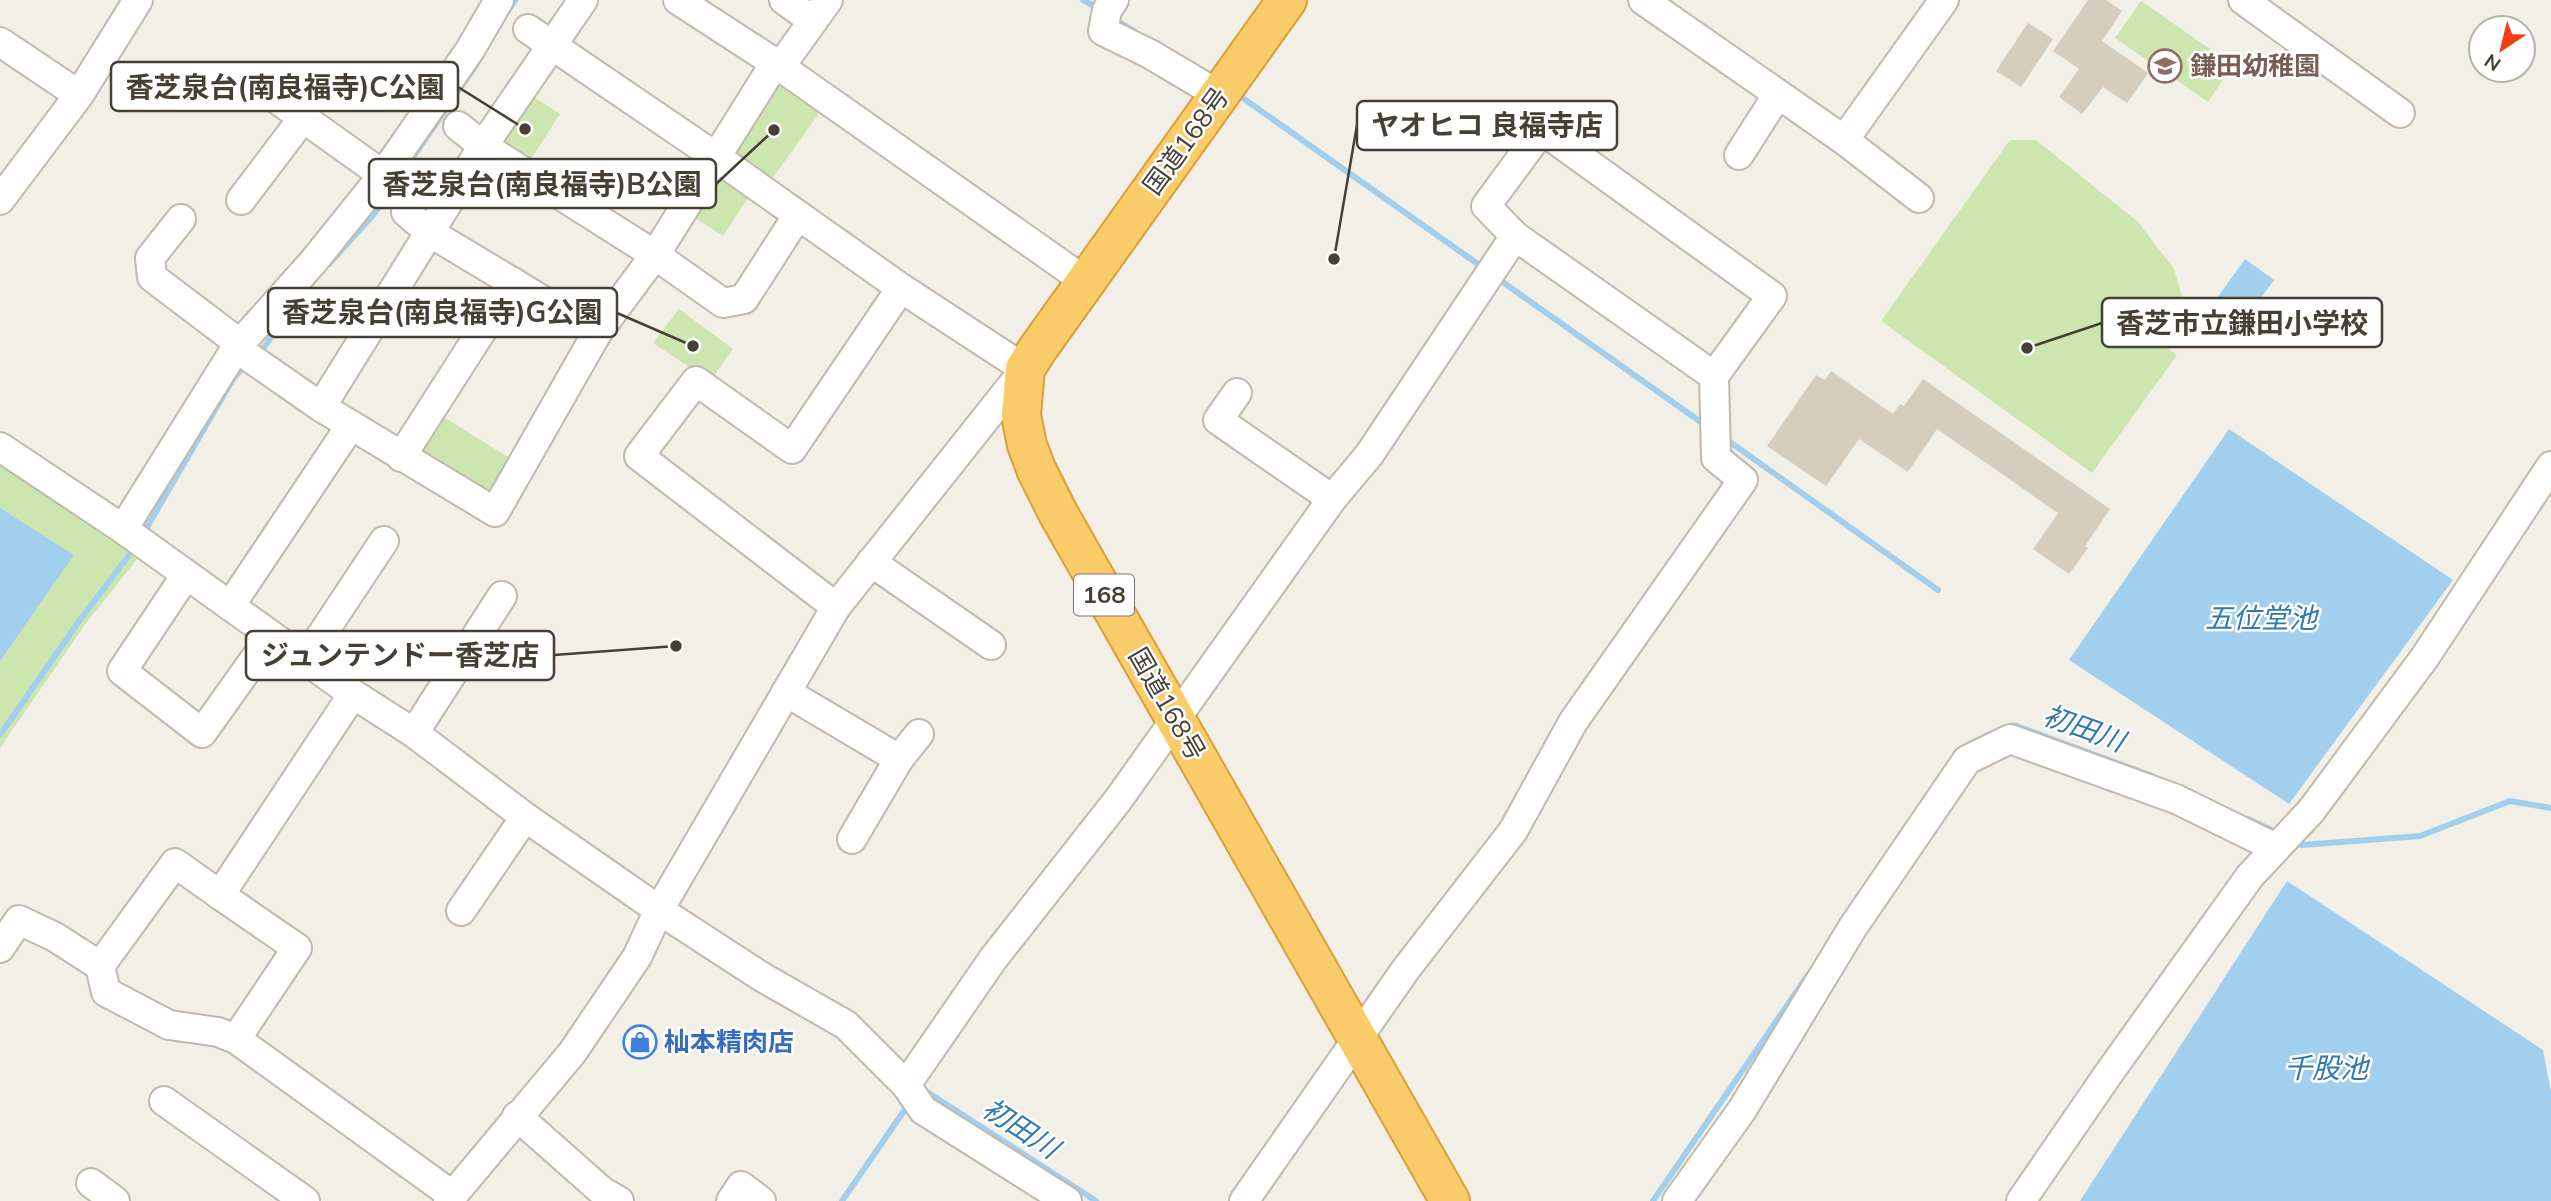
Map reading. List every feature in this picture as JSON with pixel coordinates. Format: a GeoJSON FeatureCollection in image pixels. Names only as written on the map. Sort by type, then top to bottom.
{"type":"FeatureCollection","features":[{"type":"Feature","properties":{"kind":"highway","name":"国道168号"},"geometry":{"type":"LineString","coordinates":[[1287,0],[1025,369],[1021,415],[1027,445],[1036,469],[1058,513],[1450,1201]]}},
{"type":"Feature","properties":{"kind":"street"},"geometry":{"type":"LineString","coordinates":[[0,200],[79,95],[138,0]]}},
{"type":"Feature","properties":{"kind":"street"},"geometry":{"type":"LineString","coordinates":[[123,529],[238,345],[313,262],[383,175],[470,50],[499,0]]}},
{"type":"Feature","properties":{"kind":"street"},"geometry":{"type":"LineString","coordinates":[[321,407],[483,146],[583,0]]}},
{"type":"Feature","properties":{"kind":"street"},"geometry":{"type":"LineString","coordinates":[[678,0],[778,65],[1085,281]]}},
{"type":"Feature","properties":{"kind":"street"},"geometry":{"type":"LineString","coordinates":[[181,219],[150,258],[152,277],[321,407],[495,512],[597,333],[654,256],[778,65],[820,10],[784,0]]}},
{"type":"Feature","properties":{"kind":"street"},"geometry":{"type":"LineString","coordinates":[[1643,0],[1844,141],[1919,198]]}},
{"type":"Feature","properties":{"kind":"street"},"geometry":{"type":"LineString","coordinates":[[1844,141],[1944,0]]}},
{"type":"Feature","properties":{"kind":"street"},"geometry":{"type":"LineString","coordinates":[[2242,0],[2400,113]]}},
{"type":"Feature","properties":{"kind":"street"},"geometry":{"type":"LineString","coordinates":[[1109,11],[1103,31],[1150,54],[1219,95]]}},
{"type":"Feature","properties":{"kind":"street"},"geometry":{"type":"LineString","coordinates":[[0,948],[10,914],[55,937],[100,966],[106,992],[169,1025],[218,1032],[236,1039],[450,1198],[579,1043],[637,957],[659,910],[836,607],[1025,369],[901,288],[528,29]]}},
{"type":"Feature","properties":{"kind":"street"},"geometry":{"type":"LineString","coordinates":[[0,42],[79,95]]}},
{"type":"Feature","properties":{"kind":"street"},"geometry":{"type":"LineString","coordinates":[[250,80],[383,175]]}},
{"type":"Feature","properties":{"kind":"street"},"geometry":{"type":"LineString","coordinates":[[1739,155],[1778,94]]}},
{"type":"Feature","properties":{"kind":"street"},"geometry":{"type":"LineString","coordinates":[[241,200],[303,118]]}},
{"type":"Feature","properties":{"kind":"street"},"geometry":{"type":"LineString","coordinates":[[458,126],[483,146],[723,303],[744,299],[798,215]]}},
{"type":"Feature","properties":{"kind":"street"},"geometry":{"type":"LineString","coordinates":[[1244,1201],[1406,970],[1513,831],[1573,722],[1743,480],[1716,458],[1714,376],[1772,296],[1542,130],[1486,206],[1515,236],[1714,376]]}},
{"type":"Feature","properties":{"kind":"street"},"geometry":{"type":"LineString","coordinates":[[406,212],[429,232],[597,333]]}},
{"type":"Feature","properties":{"kind":"street"},"geometry":{"type":"LineString","coordinates":[[906,1085],[993,959],[1118,800],[1332,499],[1369,454],[1515,236]]}},
{"type":"Feature","properties":{"kind":"street"},"geometry":{"type":"LineString","coordinates":[[401,457],[513,282]]}},
{"type":"Feature","properties":{"kind":"street"},"geometry":{"type":"LineString","coordinates":[[836,607],[639,456],[696,381],[792,449],[901,288]]}},
{"type":"Feature","properties":{"kind":"street"},"geometry":{"type":"LineString","coordinates":[[1237,393],[1218,421],[1332,499]]}},
{"type":"Feature","properties":{"kind":"street"},"geometry":{"type":"LineString","coordinates":[[230,606],[351,425]]}},
{"type":"Feature","properties":{"kind":"street"},"geometry":{"type":"LineString","coordinates":[[0,447],[123,529],[353,694],[414,733],[525,817],[659,910],[762,977],[846,1025],[906,1085],[923,1110],[1067,1201]]}},
{"type":"Feature","properties":{"kind":"street"},"geometry":{"type":"LineString","coordinates":[[2021,1201],[2250,876],[2283,842],[2425,657],[2551,466]]}},
{"type":"Feature","properties":{"kind":"street"},"geometry":{"type":"LineString","coordinates":[[306,660],[384,541]]}},
{"type":"Feature","properties":{"kind":"street"},"geometry":{"type":"LineString","coordinates":[[871,562],[991,645]]}},
{"type":"Feature","properties":{"kind":"street"},"geometry":{"type":"LineString","coordinates":[[186,575],[122,671],[202,733],[271,636]]}},
{"type":"Feature","properties":{"kind":"street"},"geometry":{"type":"LineString","coordinates":[[414,733],[502,596]]}},
{"type":"Feature","properties":{"kind":"street"},"geometry":{"type":"LineString","coordinates":[[786,692],[899,759]]}},
{"type":"Feature","properties":{"kind":"street"},"geometry":{"type":"LineString","coordinates":[[220,895],[353,694]]}},
{"type":"Feature","properties":{"kind":"street"},"geometry":{"type":"LineString","coordinates":[[852,839],[899,759],[919,734]]}},
{"type":"Feature","properties":{"kind":"street"},"geometry":{"type":"LineString","coordinates":[[1677,1201],[1742,1110],[1853,927],[1967,760],[2010,739],[2176,799],[2283,842]]}},
{"type":"Feature","properties":{"kind":"street"},"geometry":{"type":"LineString","coordinates":[[461,911],[525,817]]}},
{"type":"Feature","properties":{"kind":"street"},"geometry":{"type":"LineString","coordinates":[[100,966],[175,863],[297,948],[236,1039]]}},
{"type":"Feature","properties":{"kind":"street"},"geometry":{"type":"LineString","coordinates":[[164,1101],[305,1201]]}},
{"type":"Feature","properties":{"kind":"street"},"geometry":{"type":"LineString","coordinates":[[517,1116],[604,1192],[619,1201]]}},
{"type":"Feature","properties":{"kind":"street"},"geometry":{"type":"LineString","coordinates":[[91,1183],[115,1201]]}},
{"type":"Feature","properties":{"kind":"street"},"geometry":{"type":"LineString","coordinates":[[731,1201],[741,1186],[761,1201]]}},
{"type":"Feature","properties":{"kind":"green space"},"geometry":{"type":"Polygon","coordinates":[[[2141,1],[2233,65],[2208,102],[2115,38],[2141,1]]]}},
{"type":"Feature","properties":{"kind":"green space"},"geometry":{"type":"Polygon","coordinates":[[[778,77],[823,108],[769,183],[726,153],[778,77]]]}},
{"type":"Feature","properties":{"kind":"green space"},"geometry":{"type":"Polygon","coordinates":[[[525,91],[560,114],[527,165],[490,145],[525,91]]]}},
{"type":"Feature","properties":{"kind":"green space"},"geometry":{"type":"Polygon","coordinates":[[[2010,140],[2036,140],[2138,222],[2174,269],[2186,310],[2162,344],[2177,355],[2092,473],[1881,321],[2010,140]]]}},
{"type":"Feature","properties":{"kind":"green space"},"geometry":{"type":"Polygon","coordinates":[[[720,165],[754,189],[723,236],[688,213],[720,165]]]}},
{"type":"Feature","properties":{"kind":"green space"},"geometry":{"type":"Polygon","coordinates":[[[679,309],[733,349],[710,381],[653,343],[679,309]]]}},
{"type":"Feature","properties":{"kind":"green space"},"geometry":{"type":"Polygon","coordinates":[[[442,416],[516,462],[493,505],[414,459],[442,416]]]}},
{"type":"Feature","properties":{"kind":"green space"},"geometry":{"type":"Polygon","coordinates":[[[0,458],[142,553],[86,623],[0,748],[0,458]]]}},
{"type":"Feature","properties":{"kind":"water"},"geometry":{"type":"Polygon","coordinates":[[[2245,259],[2274,280],[2231,340],[2202,319],[2245,259]]]}},
{"type":"Feature","properties":{"kind":"water","name":"五位堂池"},"geometry":{"type":"Polygon","coordinates":[[[2229,429],[2453,580],[2289,804],[2069,660],[2229,429]]]}},
{"type":"Feature","properties":{"kind":"water"},"geometry":{"type":"Polygon","coordinates":[[[0,508],[74,555],[0,661],[0,508]]]}},
{"type":"Feature","properties":{"kind":"water","name":"千股池"},"geometry":{"type":"Polygon","coordinates":[[[2287,881],[2543,1050],[2551,1092],[2551,1201],[2080,1201],[2287,881]]]}},
{"type":"Feature","properties":{"kind":"building"},"geometry":{"type":"Polygon","coordinates":[[[2088,0],[2106,0],[2122,11],[2102,41],[2148,73],[2127,103],[2103,87],[2082,114],[2059,97],[2079,69],[2053,51],[2088,0]]]}},
{"type":"Feature","properties":{"kind":"building"},"geometry":{"type":"Polygon","coordinates":[[[2028,23],[2053,39],[2021,87],[1996,71],[2028,23]]]}},
{"type":"Feature","properties":{"kind":"building"},"geometry":{"type":"Polygon","coordinates":[[[1831,371],[1893,414],[1900,404],[1904,406],[1923,379],[2110,509],[2085,546],[2088,548],[2069,574],[2033,549],[2058,513],[1937,429],[1908,472],[1859,439],[1826,486],[1767,446],[1816,375],[1825,380],[1831,371]]]}},
{"type":"Feature","properties":{"kind":"waterway"},"geometry":{"type":"LineString","coordinates":[[508,11],[515,0]]}},
{"type":"Feature","properties":{"kind":"waterway"},"geometry":{"type":"LineString","coordinates":[[1083,0],[1099,9]]}},
{"type":"Feature","properties":{"kind":"waterway"},"geometry":{"type":"LineString","coordinates":[[1114,19],[1134,31]]}},
{"type":"Feature","properties":{"kind":"waterway"},"geometry":{"type":"LineString","coordinates":[[329,264],[374,214],[476,65]]}},
{"type":"Feature","properties":{"kind":"waterway"},"geometry":{"type":"LineString","coordinates":[[1237,94],[1485,269]]}},
{"type":"Feature","properties":{"kind":"waterway"},"geometry":{"type":"LineString","coordinates":[[1497,278],[1705,425]]}},
{"type":"Feature","properties":{"kind":"waterway"},"geometry":{"type":"LineString","coordinates":[[257,354],[298,298]]}},
{"type":"Feature","properties":{"kind":"waterway"},"geometry":{"type":"LineString","coordinates":[[143,534],[233,379],[246,364]]}},
{"type":"Feature","properties":{"kind":"waterway"},"geometry":{"type":"LineString","coordinates":[[1723,437],[1938,590]]}},
{"type":"Feature","properties":{"kind":"waterway"},"geometry":{"type":"LineString","coordinates":[[0,735],[77,624],[136,546]]}},
{"type":"Feature","properties":{"kind":"waterway","name":"初田川"},"geometry":{"type":"LineString","coordinates":[[2008,728],[2014,725],[2152,776]]}},
{"type":"Feature","properties":{"kind":"waterway","name":"初田川"},"geometry":{"type":"LineString","coordinates":[[2292,840],[2302,845],[2420,836],[2510,801],[2551,808]]}},
{"type":"Feature","properties":{"kind":"waterway","name":"初田川"},"geometry":{"type":"LineString","coordinates":[[2248,819],[2280,834]]}},
{"type":"Feature","properties":{"kind":"waterway","name":"初田川"},"geometry":{"type":"LineString","coordinates":[[1653,1201],[1808,975]]}},
{"type":"Feature","properties":{"kind":"waterway","name":"初田川"},"geometry":{"type":"LineString","coordinates":[[924,1090],[1096,1201]]}},
{"type":"Feature","properties":{"kind":"waterway","name":"初田川"},"geometry":{"type":"LineString","coordinates":[[842,1201],[908,1105]]}},
{"type":"Feature","properties":{"kind":"place","name":"鎌田幼稚園"},"geometry":{"type":"Point","coordinates":[2165,66]}},
{"type":"Feature","properties":{"kind":"place","name":"香芝泉台(南良福寺)C公園"},"geometry":{"type":"Point","coordinates":[525,129]}},
{"type":"Feature","properties":{"kind":"place","name":"香芝泉台(南良福寺)B公園"},"geometry":{"type":"Point","coordinates":[774,130]}},
{"type":"Feature","properties":{"kind":"place","name":"ヤオヒコ 良福寺店"},"geometry":{"type":"Point","coordinates":[1334,259]}},
{"type":"Feature","properties":{"kind":"place","name":"香芝泉台(南良福寺)G公園"},"geometry":{"type":"Point","coordinates":[693,346]}},
{"type":"Feature","properties":{"kind":"place","name":"香芝市立鎌田小学校"},"geometry":{"type":"Point","coordinates":[2027,348]}},
{"type":"Feature","properties":{"kind":"place","name":"ジュンテンドー香芝店"},"geometry":{"type":"Point","coordinates":[676,646]}},
{"type":"Feature","properties":{"kind":"place","name":"杣本精肉店"},"geometry":{"type":"Point","coordinates":[640,1042]}}]}
